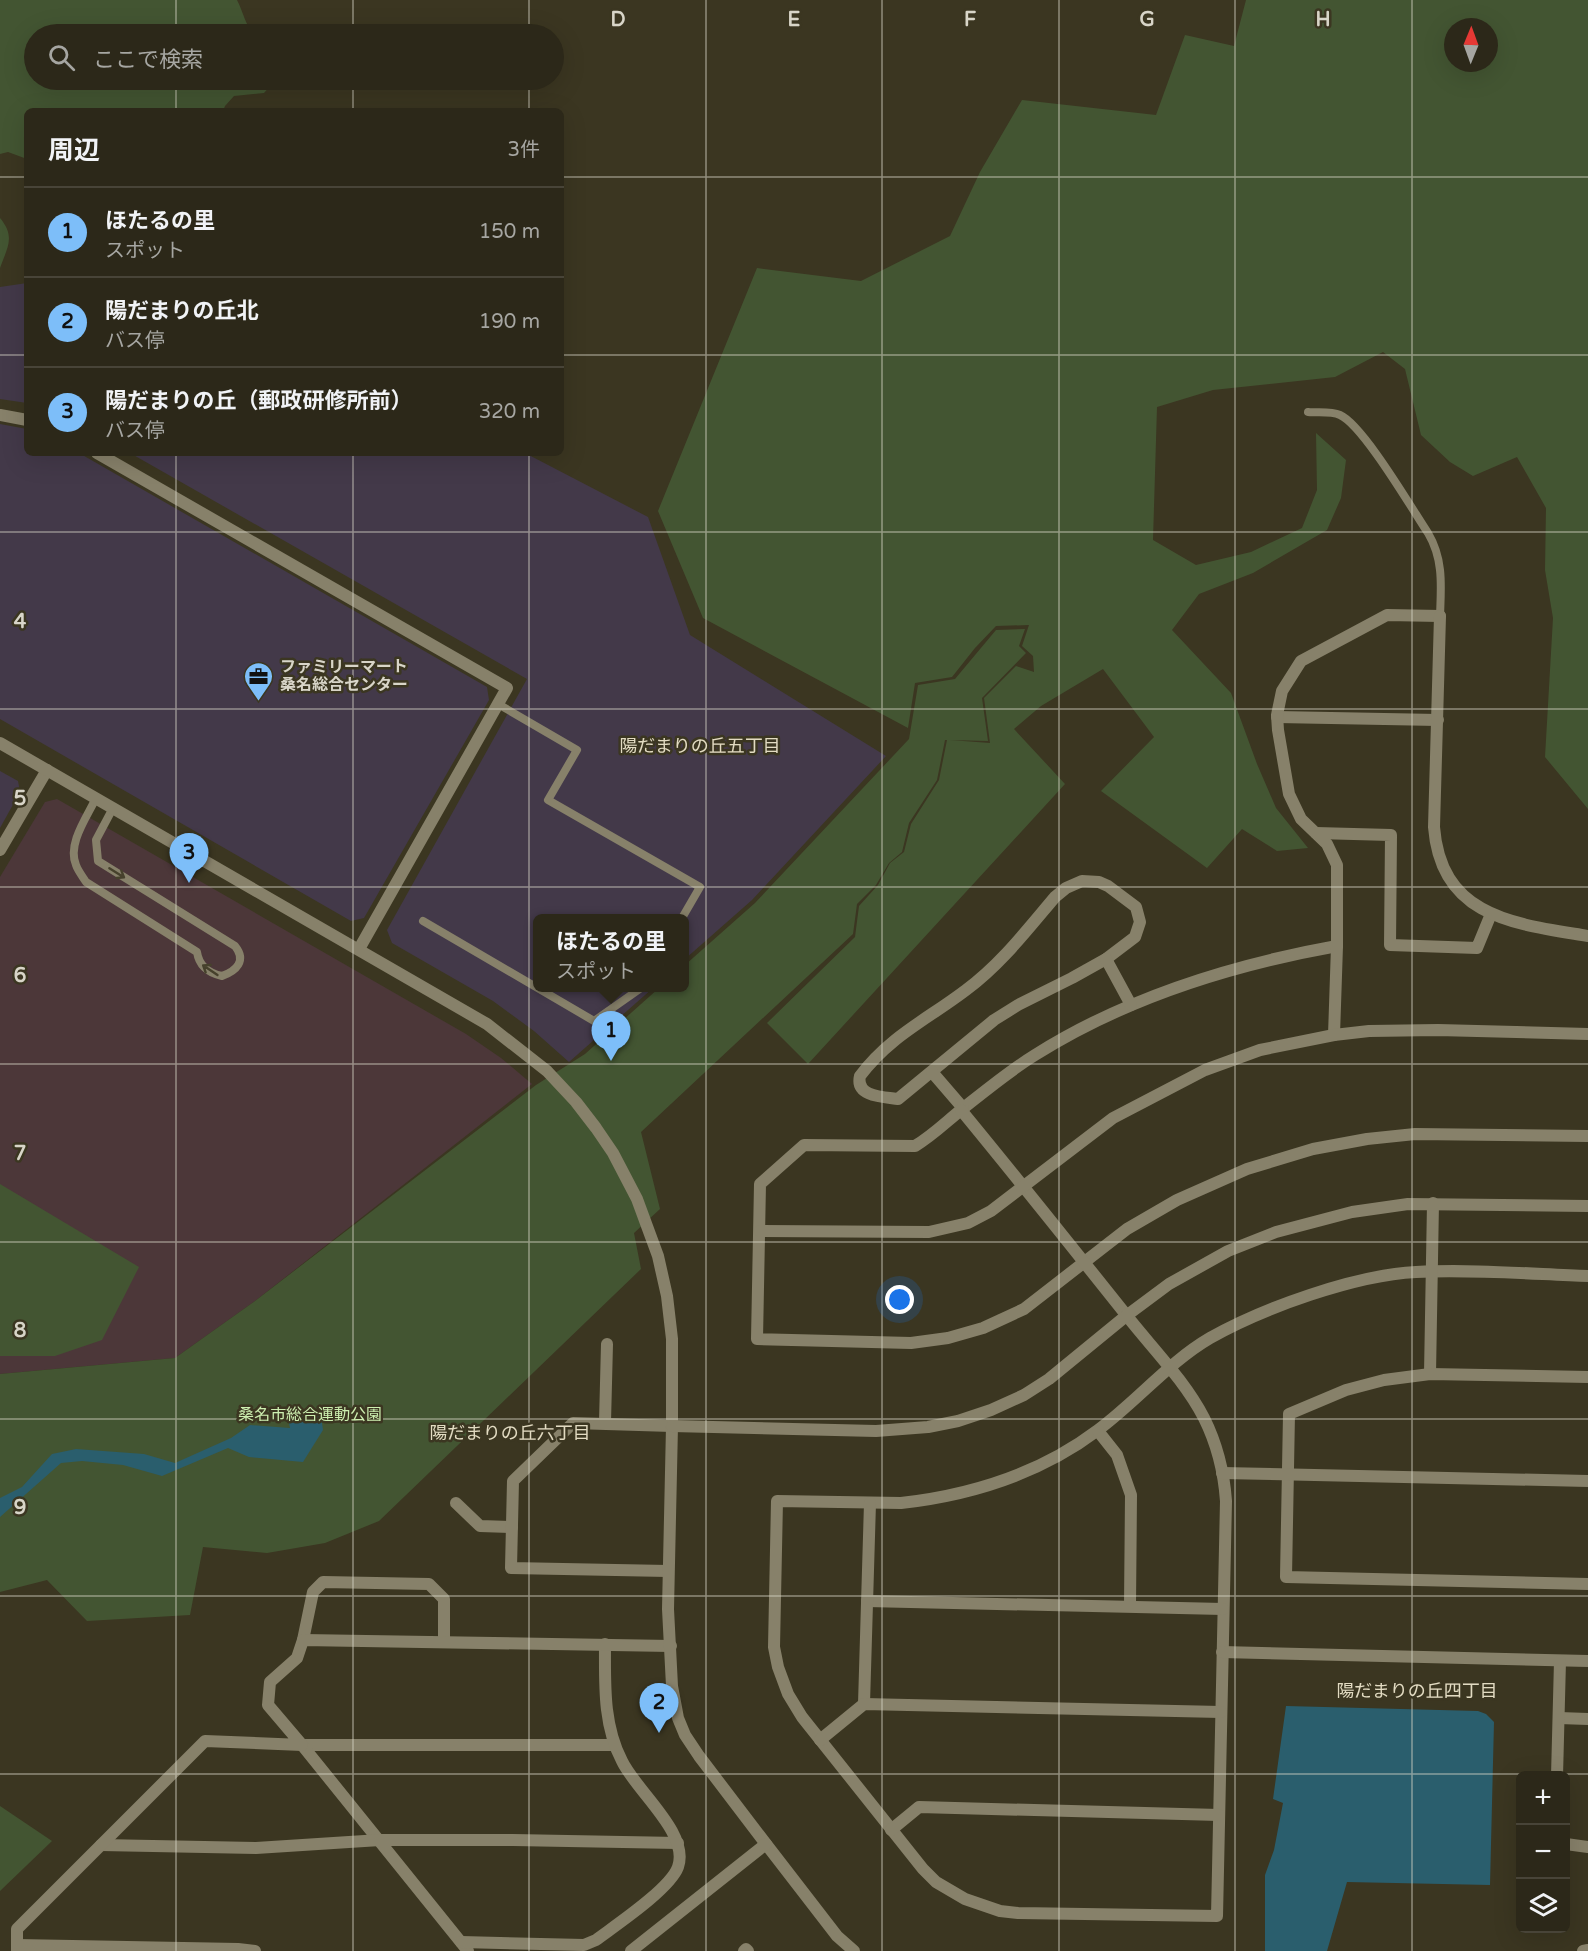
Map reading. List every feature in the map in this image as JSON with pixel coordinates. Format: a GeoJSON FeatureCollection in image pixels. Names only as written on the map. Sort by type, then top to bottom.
{"type":"FeatureCollection","features":[{"type":"Feature","properties":{"kind":"street"},"geometry":{"type":"LineString","coordinates":[[0,415],[24,419]]}},
{"type":"Feature","properties":{"kind":"street"},"geometry":{"type":"LineString","coordinates":[[102,456],[507,688],[359,949]]}},
{"type":"Feature","properties":{"kind":"street"},"geometry":{"type":"LineString","coordinates":[[1334,1035],[1337,865],[1327,844],[1301,819],[1289,794],[1277,717],[1282,691],[1301,661],[1387,615],[1440,616],[1434,827],[1438,852],[1449,875],[1466,898],[1491,914],[1522,925],[1588,936]]}},
{"type":"Feature","properties":{"kind":"street"},"geometry":{"type":"LineString","coordinates":[[1277,717],[1438,720]]}},
{"type":"Feature","properties":{"kind":"street"},"geometry":{"type":"LineString","coordinates":[[0,743],[487,1024],[547,1071],[576,1102],[613,1153],[637,1198],[658,1256],[668,1296],[672,1339],[668,1609],[674,1704],[685,1735],[837,1936],[854,1951]]}},
{"type":"Feature","properties":{"kind":"street"},"geometry":{"type":"LineString","coordinates":[[0,850],[47,770]]}},
{"type":"Feature","properties":{"kind":"street"},"geometry":{"type":"LineString","coordinates":[[1316,833],[1391,835],[1390,945],[1477,948],[1491,914]]}},
{"type":"Feature","properties":{"kind":"street"},"geometry":{"type":"LineString","coordinates":[[1082,882],[1100,882],[1136,907],[1140,922],[1135,937],[1106,959],[994,1020],[898,1099],[868,1094],[861,1089],[858,1082],[866,1068],[900,1034],[966,990],[998,964],[1055,897],[1066,888],[1082,882]]}},
{"type":"Feature","properties":{"kind":"street"},"geometry":{"type":"LineString","coordinates":[[1337,946],[1286,955],[1228,970],[1178,986],[1131,1005],[1036,1054],[962,1109],[926,1140],[915,1146],[804,1145],[760,1184],[757,1339],[911,1343],[948,1338],[982,1328],[1024,1309],[1145,1218],[1200,1188],[1247,1169],[1313,1149],[1414,1134],[1588,1136]]}},
{"type":"Feature","properties":{"kind":"street"},"geometry":{"type":"LineString","coordinates":[[1106,959],[1131,1005]]}},
{"type":"Feature","properties":{"kind":"street"},"geometry":{"type":"LineString","coordinates":[[760,1232],[929,1232],[954,1227],[991,1211],[1113,1118],[1205,1070],[1260,1050],[1334,1035],[1369,1031],[1438,1030],[1588,1034]]}},
{"type":"Feature","properties":{"kind":"street"},"geometry":{"type":"LineString","coordinates":[[932,1072],[1170,1369],[1203,1417],[1212,1437],[1222,1473],[1226,1502],[1217,1916],[1000,1911],[965,1899],[936,1882],[891,1830],[794,1705],[776,1658],[773,1636],[777,1501],[870,1503],[920,1501],[979,1489],[1041,1465],[1098,1431],[1170,1369],[1210,1338],[1270,1310],[1320,1292],[1376,1277],[1415,1272],[1588,1276]]}},
{"type":"Feature","properties":{"kind":"street"},"geometry":{"type":"LineString","coordinates":[[669,1571],[511,1568],[513,1481],[573,1422],[876,1431],[919,1428],[958,1421],[1002,1405],[1049,1379],[1169,1284],[1228,1251],[1276,1232],[1353,1212],[1408,1204],[1433,1203],[1588,1206]]}},
{"type":"Feature","properties":{"kind":"street"},"geometry":{"type":"LineString","coordinates":[[1430,1374],[1433,1203]]}},
{"type":"Feature","properties":{"kind":"street"},"geometry":{"type":"LineString","coordinates":[[605,1422],[607,1344]]}},
{"type":"Feature","properties":{"kind":"street"},"geometry":{"type":"LineString","coordinates":[[1588,1377],[1430,1374],[1383,1380],[1346,1390],[1289,1414],[1286,1577],[1588,1584]]}},
{"type":"Feature","properties":{"kind":"street"},"geometry":{"type":"LineString","coordinates":[[1098,1431],[1117,1455],[1131,1495],[1130,1606]]}},
{"type":"Feature","properties":{"kind":"street"},"geometry":{"type":"LineString","coordinates":[[1222,1473],[1588,1481]]}},
{"type":"Feature","properties":{"kind":"street"},"geometry":{"type":"LineString","coordinates":[[456,1503],[480,1526],[512,1527]]}},
{"type":"Feature","properties":{"kind":"street"},"geometry":{"type":"LineString","coordinates":[[864,1704],[870,1503]]}},
{"type":"Feature","properties":{"kind":"street"},"geometry":{"type":"LineString","coordinates":[[444,1642],[444,1599],[429,1584],[323,1582],[313,1592],[297,1658],[270,1682],[268,1705],[465,1947],[584,1945],[596,1940],[663,1888],[673,1877],[681,1857],[678,1843],[670,1828],[623,1764],[614,1746],[608,1723],[605,1644]]}},
{"type":"Feature","properties":{"kind":"street"},"geometry":{"type":"LineString","coordinates":[[867,1601],[1223,1609]]}},
{"type":"Feature","properties":{"kind":"street"},"geometry":{"type":"LineString","coordinates":[[303,1640],[671,1646]]}},
{"type":"Feature","properties":{"kind":"street"},"geometry":{"type":"LineString","coordinates":[[1222,1652],[1588,1661]]}},
{"type":"Feature","properties":{"kind":"street"},"geometry":{"type":"LineString","coordinates":[[1557,1771],[1560,1660]]}},
{"type":"Feature","properties":{"kind":"street"},"geometry":{"type":"LineString","coordinates":[[820,1740],[864,1704],[1221,1713]]}},
{"type":"Feature","properties":{"kind":"street"},"geometry":{"type":"LineString","coordinates":[[1559,1718],[1588,1719]]}},
{"type":"Feature","properties":{"kind":"street"},"geometry":{"type":"LineString","coordinates":[[255,1951],[17,1948],[17,1929],[205,1742],[302,1745],[614,1746]]}},
{"type":"Feature","properties":{"kind":"street"},"geometry":{"type":"LineString","coordinates":[[891,1830],[919,1807],[1220,1815]]}},
{"type":"Feature","properties":{"kind":"street"},"geometry":{"type":"LineString","coordinates":[[101,1845],[256,1848],[380,1840],[678,1843]]}},
{"type":"Feature","properties":{"kind":"street"},"geometry":{"type":"LineString","coordinates":[[631,1951],[766,1844]]}},
{"type":"Feature","properties":{"kind":"street"},"geometry":{"type":"LineString","coordinates":[[1570,1845],[1588,1847]]}},
{"type":"Feature","properties":{"kind":"street"},"geometry":{"type":"LineString","coordinates":[[1583,1951],[1588,1950]]}},
{"type":"Feature","properties":{"kind":"lane"},"geometry":{"type":"LineString","coordinates":[[1308,412],[1331,412],[1341,415],[1360,430],[1428,533],[1435,545],[1441,569],[1440,616]]}},
{"type":"Feature","properties":{"kind":"lane"},"geometry":{"type":"LineString","coordinates":[[498,704],[577,750],[548,800],[700,887],[684,914]]}},
{"type":"Feature","properties":{"kind":"lane"},"geometry":{"type":"LineString","coordinates":[[96,798],[78,835],[74,850],[75,864],[86,882],[197,952],[198,959],[204,968],[222,976],[232,972],[241,959],[240,952],[235,946],[98,861],[96,840],[113,808]]}},
{"type":"Feature","properties":{"kind":"lane"},"geometry":{"type":"LineString","coordinates":[[423,921],[533,985]]}},
{"type":"Feature","properties":{"kind":"lane"},"geometry":{"type":"LineString","coordinates":[[544,992],[594,1021],[634,992]]}},
{"type":"Feature","properties":{"kind":"shaded area"},"geometry":{"type":"Polygon","coordinates":[[[24,283],[24,403],[0,399],[0,287],[24,283]]]}},
{"type":"Feature","properties":{"kind":"shaded area"},"geometry":{"type":"Polygon","coordinates":[[[0,424],[24,428],[24,456],[84,456],[487,687],[489,700],[364,918],[351,921],[0,719],[0,424]]]}},
{"type":"Feature","properties":{"kind":"shaded area"},"geometry":{"type":"Polygon","coordinates":[[[135,456],[531,456],[648,517],[690,635],[886,756],[752,900],[689,955],[689,914],[533,914],[533,992],[648,992],[569,1062],[534,1031],[493,1001],[392,943],[387,930],[527,679],[135,456]]]}},
{"type":"Feature","properties":{"kind":"shaded area"},"geometry":{"type":"Polygon","coordinates":[[[0,771],[18,781],[20,792],[0,828],[0,771]]]}},
{"type":"Feature","properties":{"kind":"shaded area"},"geometry":{"type":"Polygon","coordinates":[[[57,799],[466,1034],[501,1058],[532,1084],[255,1301],[175,1358],[0,1374],[0,877],[45,802],[57,799]]]}},
{"type":"Feature","properties":{"kind":"green space"},"geometry":{"type":"Polygon","coordinates":[[[0,0],[237,0],[247,24],[24,24],[24,90],[267,90],[264,93],[234,96],[224,108],[24,108],[24,158],[8,152],[0,154],[0,0]]]}},
{"type":"Feature","properties":{"kind":"green space","name":"桑名市総合運動公園"},"geometry":{"type":"Polygon","coordinates":[[[1246,0],[1588,0],[1588,809],[1545,757],[1553,618],[1545,570],[1546,508],[1517,457],[1473,476],[1450,462],[1421,435],[1405,369],[1383,352],[1335,377],[1213,390],[1157,407],[1153,540],[1196,565],[1251,552],[1302,528],[1317,490],[1316,433],[1346,460],[1341,498],[1327,530],[1253,573],[1199,594],[1172,630],[1231,693],[1276,808],[1308,848],[1277,851],[1242,829],[1207,868],[1101,791],[1154,737],[1103,669],[1041,706],[1014,729],[1065,784],[808,1064],[767,1023],[855,937],[859,906],[878,885],[890,863],[904,852],[911,824],[939,780],[947,740],[945,740],[937,780],[909,823],[902,852],[889,863],[876,885],[857,904],[853,934],[641,1132],[660,1209],[634,1233],[641,1269],[379,1521],[325,1543],[267,1553],[203,1547],[190,1615],[87,1621],[47,1580],[0,1592],[0,1374],[175,1358],[255,1301],[536,1085],[585,1054],[655,992],[689,992],[689,961],[755,903],[909,739],[918,685],[955,679],[996,630],[1025,629],[1019,646],[1026,653],[982,698],[988,741],[950,740],[990,743],[984,698],[1016,666],[1034,672],[1033,656],[1022,646],[1029,625],[996,626],[952,677],[915,683],[908,728],[703,618],[658,511],[757,268],[861,281],[950,236],[980,172],[1022,100],[1156,115],[1185,35],[1234,46],[1246,0]]]}},
{"type":"Feature","properties":{"kind":"green space"},"geometry":{"type":"Polygon","coordinates":[[[0,218],[8,231],[9,243],[0,268],[0,218]]]}},
{"type":"Feature","properties":{"kind":"green space"},"geometry":{"type":"Polygon","coordinates":[[[0,1184],[139,1267],[102,1340],[55,1356],[0,1356],[0,1184]]]}},
{"type":"Feature","properties":{"kind":"green space"},"geometry":{"type":"Polygon","coordinates":[[[0,1806],[52,1841],[0,1891],[0,1806]]]}},
{"type":"Feature","properties":{"kind":"water"},"geometry":{"type":"Polygon","coordinates":[[[305,1410],[321,1416],[323,1430],[303,1462],[249,1457],[228,1448],[162,1476],[123,1465],[82,1461],[61,1463],[0,1517],[0,1498],[22,1487],[52,1454],[76,1449],[144,1454],[175,1463],[231,1438],[250,1425],[290,1428],[288,1419],[305,1410]]]}},
{"type":"Feature","properties":{"kind":"water"},"geometry":{"type":"Polygon","coordinates":[[[1286,1706],[1478,1711],[1486,1714],[1494,1722],[1490,1885],[1347,1882],[1327,1951],[1265,1951],[1265,1875],[1274,1850],[1283,1803],[1273,1799],[1286,1706]]]}},
{"type":"Feature","properties":{"kind":"place","name":"ファミリーマート 桑名総合センター"},"geometry":{"type":"Point","coordinates":[259,702]}},
{"type":"Feature","properties":{"kind":"place","name":"陽だまりの丘（郵政研修所前）"},"geometry":{"type":"Point","coordinates":[189,883]}},
{"type":"Feature","properties":{"kind":"place","name":"ほたるの里"},"geometry":{"type":"Point","coordinates":[611,1061]}},
{"type":"Feature","properties":{"kind":"place","name":"陽だまりの丘北"},"geometry":{"type":"Point","coordinates":[659,1733]}},
{"type":"Feature","properties":{"kind":"district","name":"陽だまりの丘五丁目"},"geometry":{"type":"Point","coordinates":[700,746]}},
{"type":"Feature","properties":{"kind":"district","name":"陽だまりの丘六丁目"},"geometry":{"type":"Point","coordinates":[510,1433]}},
{"type":"Feature","properties":{"kind":"district","name":"陽だまりの丘四丁目"},"geometry":{"type":"Point","coordinates":[1417,1691]}}]}
